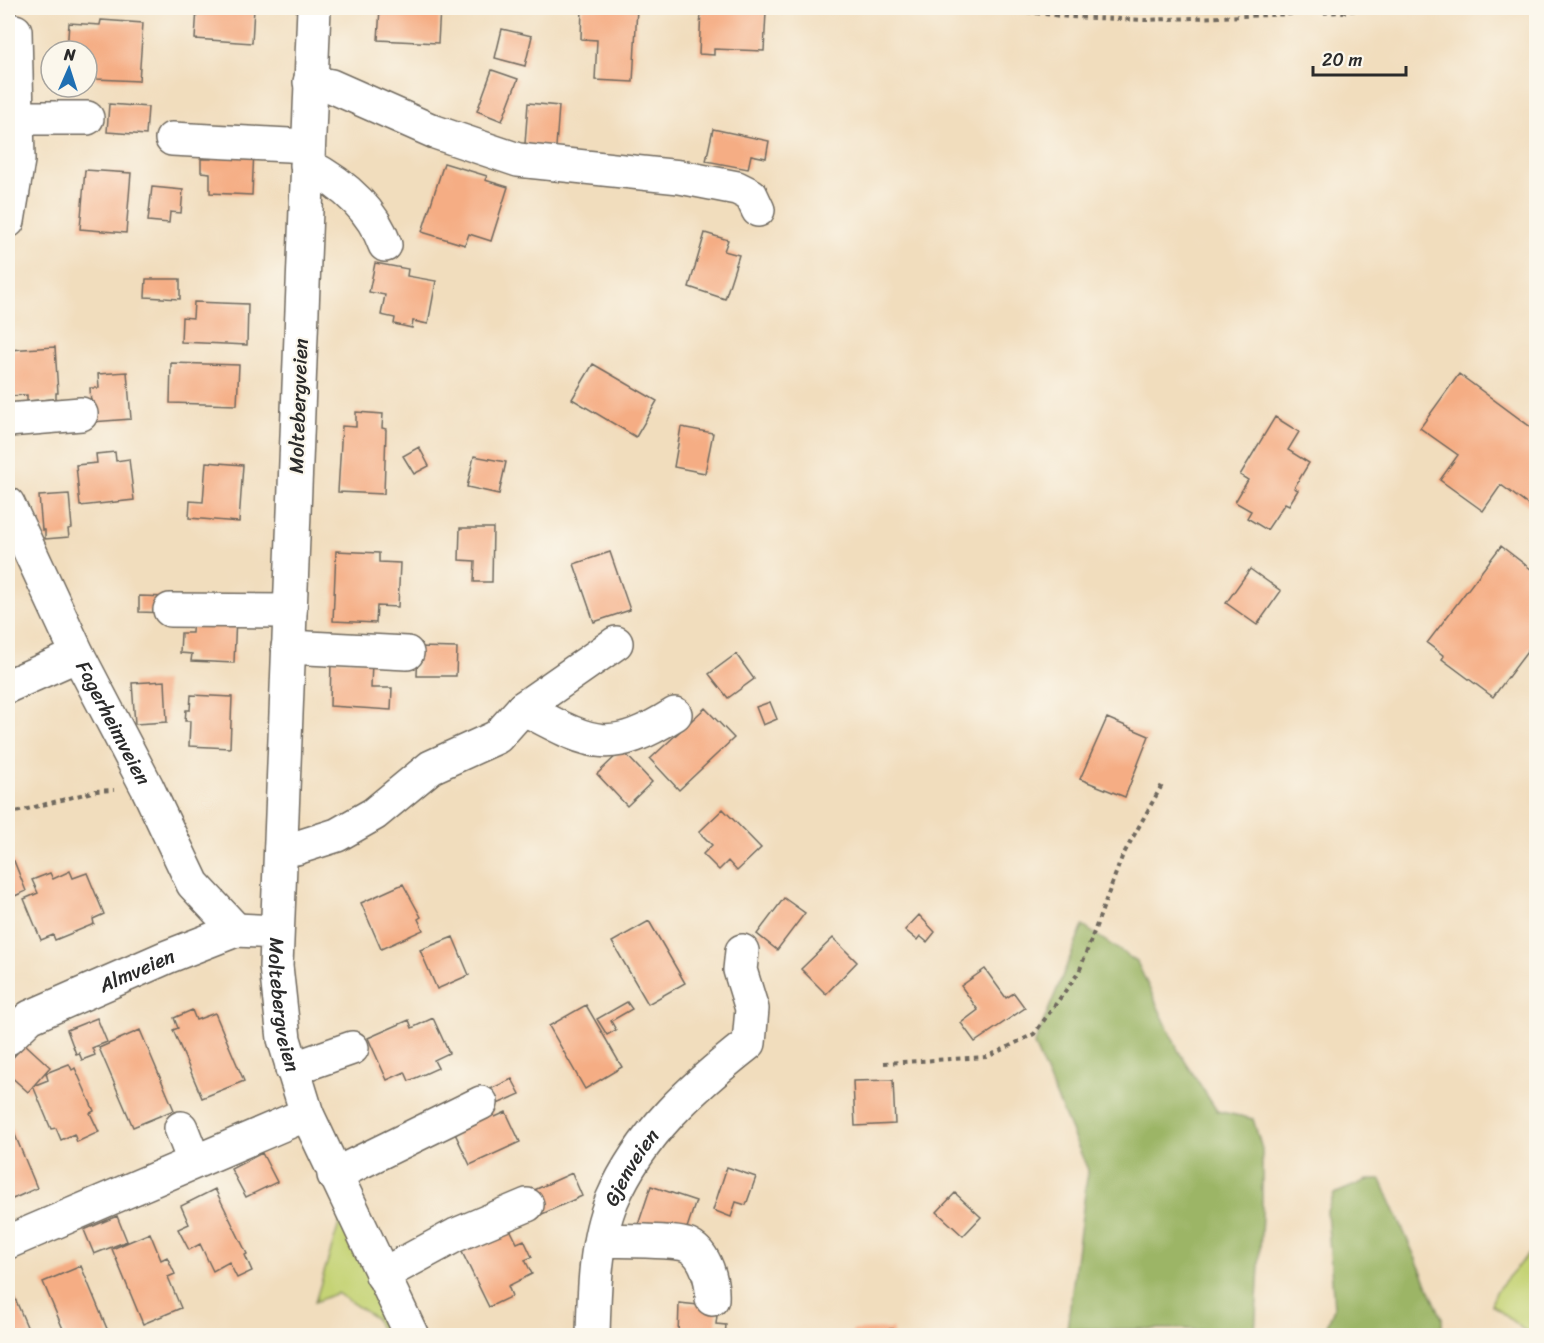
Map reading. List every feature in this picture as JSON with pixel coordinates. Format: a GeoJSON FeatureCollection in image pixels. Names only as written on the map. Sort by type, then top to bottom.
{"type":"FeatureCollection","features":[{"type":"Feature","properties":{"kind":"street","name":"Moltebergveien"},"geometry":{"type":"LineString","coordinates":[[314,8],[276,966],[284,1039],[307,1114],[412,1335]]}},
{"type":"Feature","properties":{"kind":"street"},"geometry":{"type":"LineString","coordinates":[[8,221],[18,160],[18,118],[11,31]]}},
{"type":"Feature","properties":{"kind":"street"},"geometry":{"type":"LineString","coordinates":[[310,82],[331,86],[435,132],[518,160],[680,177],[737,188],[751,195],[758,210]]}},
{"type":"Feature","properties":{"kind":"street"},"geometry":{"type":"LineString","coordinates":[[18,118],[87,118]]}},
{"type":"Feature","properties":{"kind":"street"},"geometry":{"type":"LineString","coordinates":[[172,139],[308,155],[355,198],[377,224],[385,245]]}},
{"type":"Feature","properties":{"kind":"street"},"geometry":{"type":"LineString","coordinates":[[8,420],[81,414]]}},
{"type":"Feature","properties":{"kind":"street","name":"Fagerheimveien"},"geometry":{"type":"LineString","coordinates":[[8,504],[78,655],[147,787],[192,884],[236,930]]}},
{"type":"Feature","properties":{"kind":"street"},"geometry":{"type":"LineString","coordinates":[[170,610],[290,611]]}},
{"type":"Feature","properties":{"kind":"street"},"geometry":{"type":"LineString","coordinates":[[281,848],[296,848],[337,835],[374,814],[431,767],[497,737],[523,708],[616,643]]}},
{"type":"Feature","properties":{"kind":"street"},"geometry":{"type":"LineString","coordinates":[[288,647],[407,653]]}},
{"type":"Feature","properties":{"kind":"street"},"geometry":{"type":"LineString","coordinates":[[8,686],[78,655]]}},
{"type":"Feature","properties":{"kind":"street"},"geometry":{"type":"LineString","coordinates":[[523,708],[576,736],[592,741],[630,739],[675,714]]}},
{"type":"Feature","properties":{"kind":"street","name":"Almveien"},"geometry":{"type":"LineString","coordinates":[[8,1038],[30,1017],[51,1007],[236,930],[276,932]]}},
{"type":"Feature","properties":{"kind":"street","name":"Gjenveien"},"geometry":{"type":"LineString","coordinates":[[593,1335],[601,1240],[612,1201],[644,1143],[673,1107],[749,1043],[752,1010],[740,970],[742,951]]}},
{"type":"Feature","properties":{"kind":"street"},"geometry":{"type":"LineString","coordinates":[[292,1069],[352,1048]]}},
{"type":"Feature","properties":{"kind":"street"},"geometry":{"type":"LineString","coordinates":[[334,1175],[481,1103]]}},
{"type":"Feature","properties":{"kind":"street"},"geometry":{"type":"LineString","coordinates":[[8,1242],[307,1114]]}},
{"type":"Feature","properties":{"kind":"street"},"geometry":{"type":"LineString","coordinates":[[181,1128],[194,1161]]}},
{"type":"Feature","properties":{"kind":"street"},"geometry":{"type":"LineString","coordinates":[[382,1275],[456,1235],[527,1205]]}},
{"type":"Feature","properties":{"kind":"street"},"geometry":{"type":"LineString","coordinates":[[601,1240],[688,1245],[701,1255],[712,1289],[712,1299]]}},
{"type":"Feature","properties":{"kind":"path"},"geometry":{"type":"LineString","coordinates":[[991,8],[1070,17],[1145,20],[1342,12],[1370,8]]}},
{"type":"Feature","properties":{"kind":"path"},"geometry":{"type":"LineString","coordinates":[[884,1063],[987,1057],[1034,1034],[1079,972],[1122,856],[1162,785]]}},
{"type":"Feature","properties":{"kind":"path"},"geometry":{"type":"LineString","coordinates":[[8,814],[96,791],[147,787]]}},
{"type":"Feature","properties":{"kind":"green space"},"geometry":{"type":"Polygon","coordinates":[[[1083,926],[1137,962],[1179,1052],[1217,1111],[1253,1119],[1262,1149],[1262,1216],[1255,1333],[1181,1329],[1067,1329],[1088,1170],[1034,1045],[1083,926]]]}},
{"type":"Feature","properties":{"kind":"green space"},"geometry":{"type":"Polygon","coordinates":[[[1367,1180],[1381,1180],[1442,1318],[1442,1335],[1323,1335],[1334,1308],[1327,1211],[1334,1194],[1367,1180]]]}},
{"type":"Feature","properties":{"kind":"green space"},"geometry":{"type":"Polygon","coordinates":[[[343,1211],[403,1335],[383,1335],[375,1318],[337,1293],[315,1302],[343,1211]]]}},
{"type":"Feature","properties":{"kind":"green space"},"geometry":{"type":"Polygon","coordinates":[[[1536,1245],[1536,1335],[1530,1335],[1491,1304],[1497,1290],[1536,1245]]]}},
{"type":"Feature","properties":{"kind":"building"},"geometry":{"type":"Polygon","coordinates":[[[197,8],[254,8],[252,43],[195,39],[197,8]]]}},
{"type":"Feature","properties":{"kind":"building"},"geometry":{"type":"Polygon","coordinates":[[[380,8],[440,8],[438,43],[378,40],[380,8]]]}},
{"type":"Feature","properties":{"kind":"building"},"geometry":{"type":"Polygon","coordinates":[[[582,8],[637,8],[633,82],[595,80],[597,40],[581,39],[582,8]]]}},
{"type":"Feature","properties":{"kind":"building"},"geometry":{"type":"Polygon","coordinates":[[[701,10],[766,12],[764,51],[714,49],[714,55],[699,54],[701,10]]]}},
{"type":"Feature","properties":{"kind":"building"},"geometry":{"type":"Polygon","coordinates":[[[101,20],[143,23],[139,81],[99,79],[99,39],[68,39],[69,23],[100,25],[101,20]]]}},
{"type":"Feature","properties":{"kind":"building"},"geometry":{"type":"Polygon","coordinates":[[[502,29],[532,36],[525,66],[495,58],[502,29]]]}},
{"type":"Feature","properties":{"kind":"building"},"geometry":{"type":"Polygon","coordinates":[[[492,70],[518,79],[502,121],[477,111],[492,70]]]}},
{"type":"Feature","properties":{"kind":"building"},"geometry":{"type":"Polygon","coordinates":[[[528,103],[559,106],[556,147],[525,144],[528,103]]]}},
{"type":"Feature","properties":{"kind":"building"},"geometry":{"type":"Polygon","coordinates":[[[109,104],[148,107],[146,135],[107,132],[109,104]]]}},
{"type":"Feature","properties":{"kind":"building"},"geometry":{"type":"Polygon","coordinates":[[[713,129],[769,141],[766,158],[751,155],[748,169],[706,161],[713,129]]]}},
{"type":"Feature","properties":{"kind":"building"},"geometry":{"type":"Polygon","coordinates":[[[211,148],[254,149],[252,195],[210,193],[210,173],[201,172],[201,159],[211,159],[211,148]]]}},
{"type":"Feature","properties":{"kind":"building"},"geometry":{"type":"Polygon","coordinates":[[[444,163],[487,176],[485,180],[508,187],[491,241],[469,234],[465,245],[422,232],[444,163]]]}},
{"type":"Feature","properties":{"kind":"building"},"geometry":{"type":"Polygon","coordinates":[[[85,170],[131,173],[126,233],[80,229],[85,170]]]}},
{"type":"Feature","properties":{"kind":"building"},"geometry":{"type":"Polygon","coordinates":[[[152,187],[183,190],[181,213],[170,212],[169,223],[148,221],[152,187]]]}},
{"type":"Feature","properties":{"kind":"building"},"geometry":{"type":"Polygon","coordinates":[[[705,233],[728,240],[724,251],[739,255],[725,299],[689,287],[705,233]]]}},
{"type":"Feature","properties":{"kind":"building"},"geometry":{"type":"Polygon","coordinates":[[[375,263],[408,269],[407,276],[436,281],[428,324],[413,321],[412,328],[394,324],[395,318],[381,315],[385,295],[369,292],[375,263]]]}},
{"type":"Feature","properties":{"kind":"building"},"geometry":{"type":"Polygon","coordinates":[[[146,279],[180,279],[180,299],[145,297],[146,279]]]}},
{"type":"Feature","properties":{"kind":"building"},"geometry":{"type":"Polygon","coordinates":[[[194,302],[248,304],[247,345],[181,342],[182,317],[193,318],[194,302]]]}},
{"type":"Feature","properties":{"kind":"building"},"geometry":{"type":"Polygon","coordinates":[[[55,347],[58,393],[56,393],[56,399],[27,401],[27,395],[8,396],[8,350],[55,347]]]}},
{"type":"Feature","properties":{"kind":"building"},"geometry":{"type":"Polygon","coordinates":[[[171,363],[239,365],[237,405],[170,403],[171,363]]]}},
{"type":"Feature","properties":{"kind":"building"},"geometry":{"type":"Polygon","coordinates":[[[593,364],[657,401],[636,437],[572,399],[593,364]]]}},
{"type":"Feature","properties":{"kind":"building"},"geometry":{"type":"Polygon","coordinates":[[[127,372],[131,419],[92,422],[90,388],[99,388],[98,374],[127,372]]]}},
{"type":"Feature","properties":{"kind":"building"},"geometry":{"type":"Polygon","coordinates":[[[1459,374],[1536,431],[1536,511],[1501,485],[1483,511],[1440,480],[1458,455],[1420,428],[1459,374]]]}},
{"type":"Feature","properties":{"kind":"building"},"geometry":{"type":"Polygon","coordinates":[[[356,412],[383,414],[382,428],[386,429],[384,494],[338,492],[342,426],[356,427],[356,412]]]}},
{"type":"Feature","properties":{"kind":"building"},"geometry":{"type":"Polygon","coordinates":[[[1275,417],[1299,432],[1288,450],[1309,463],[1294,488],[1298,490],[1289,505],[1285,503],[1267,530],[1247,518],[1251,511],[1235,502],[1248,480],[1240,475],[1275,417]]]}},
{"type":"Feature","properties":{"kind":"building"},"geometry":{"type":"Polygon","coordinates":[[[681,427],[713,433],[705,473],[674,467],[681,427]]]}},
{"type":"Feature","properties":{"kind":"building"},"geometry":{"type":"Polygon","coordinates":[[[419,447],[429,466],[414,474],[403,456],[419,447]]]}},
{"type":"Feature","properties":{"kind":"building"},"geometry":{"type":"Polygon","coordinates":[[[115,452],[116,461],[129,459],[134,500],[80,506],[76,465],[97,463],[96,454],[115,452]]]}},
{"type":"Feature","properties":{"kind":"building"},"geometry":{"type":"Polygon","coordinates":[[[474,456],[506,462],[499,494],[467,487],[474,456]]]}},
{"type":"Feature","properties":{"kind":"building"},"geometry":{"type":"Polygon","coordinates":[[[206,462],[243,465],[239,522],[189,518],[190,501],[203,502],[206,462]]]}},
{"type":"Feature","properties":{"kind":"building"},"geometry":{"type":"Polygon","coordinates":[[[69,494],[72,528],[68,529],[69,537],[45,539],[39,496],[69,494]]]}},
{"type":"Feature","properties":{"kind":"building"},"geometry":{"type":"Polygon","coordinates":[[[460,528],[493,528],[492,582],[474,582],[475,561],[459,560],[460,528]]]}},
{"type":"Feature","properties":{"kind":"building"},"geometry":{"type":"Polygon","coordinates":[[[1501,546],[1536,573],[1536,640],[1493,697],[1442,659],[1444,656],[1427,643],[1501,546]]]}},
{"type":"Feature","properties":{"kind":"building"},"geometry":{"type":"Polygon","coordinates":[[[336,551],[379,553],[379,562],[400,563],[398,607],[377,606],[376,623],[333,621],[336,551]]]}},
{"type":"Feature","properties":{"kind":"building"},"geometry":{"type":"Polygon","coordinates":[[[610,552],[630,610],[594,622],[574,564],[610,552]]]}},
{"type":"Feature","properties":{"kind":"building"},"geometry":{"type":"Polygon","coordinates":[[[1250,569],[1281,591],[1257,625],[1226,603],[1250,569]]]}},
{"type":"Feature","properties":{"kind":"building"},"geometry":{"type":"Polygon","coordinates":[[[139,596],[170,597],[169,613],[139,612],[139,596]]]}},
{"type":"Feature","properties":{"kind":"building"},"geometry":{"type":"Polygon","coordinates":[[[193,615],[236,616],[234,663],[191,661],[192,654],[180,653],[181,633],[192,633],[193,615]]]}},
{"type":"Feature","properties":{"kind":"building"},"geometry":{"type":"Polygon","coordinates":[[[418,647],[457,648],[456,676],[417,676],[418,647]]]}},
{"type":"Feature","properties":{"kind":"building"},"geometry":{"type":"Polygon","coordinates":[[[736,654],[754,679],[728,698],[709,674],[736,654]]]}},
{"type":"Feature","properties":{"kind":"building"},"geometry":{"type":"Polygon","coordinates":[[[331,660],[372,661],[371,688],[392,688],[391,710],[330,706],[331,660]]]}},
{"type":"Feature","properties":{"kind":"building"},"geometry":{"type":"Polygon","coordinates":[[[165,681],[167,722],[135,724],[132,683],[165,681]]]}},
{"type":"Feature","properties":{"kind":"building"},"geometry":{"type":"Polygon","coordinates":[[[191,695],[232,697],[230,748],[189,746],[190,721],[185,721],[186,710],[190,710],[191,695]]]}},
{"type":"Feature","properties":{"kind":"building"},"geometry":{"type":"Polygon","coordinates":[[[770,702],[777,719],[763,725],[756,707],[770,702]]]}},
{"type":"Feature","properties":{"kind":"building"},"geometry":{"type":"Polygon","coordinates":[[[705,708],[734,738],[679,790],[650,759],[705,708]]]}},
{"type":"Feature","properties":{"kind":"building"},"geometry":{"type":"Polygon","coordinates":[[[1107,718],[1149,736],[1125,797],[1080,779],[1107,718]]]}},
{"type":"Feature","properties":{"kind":"building"},"geometry":{"type":"Polygon","coordinates":[[[622,750],[652,782],[627,806],[597,774],[622,750]]]}},
{"type":"Feature","properties":{"kind":"building"},"geometry":{"type":"Polygon","coordinates":[[[723,809],[761,848],[737,871],[728,861],[719,870],[703,854],[712,845],[699,832],[723,809]]]}},
{"type":"Feature","properties":{"kind":"building"},"geometry":{"type":"Polygon","coordinates":[[[8,854],[11,862],[14,861],[26,891],[8,899],[8,854]]]}},
{"type":"Feature","properties":{"kind":"building"},"geometry":{"type":"Polygon","coordinates":[[[70,871],[73,878],[87,873],[104,914],[93,919],[94,924],[55,940],[53,935],[41,940],[24,899],[38,893],[32,880],[50,873],[53,879],[70,871]]]}},
{"type":"Feature","properties":{"kind":"building"},"geometry":{"type":"Polygon","coordinates":[[[403,884],[421,917],[418,919],[423,930],[381,949],[361,903],[403,884]]]}},
{"type":"Feature","properties":{"kind":"building"},"geometry":{"type":"Polygon","coordinates":[[[784,898],[805,913],[777,950],[757,934],[784,898]]]}},
{"type":"Feature","properties":{"kind":"building"},"geometry":{"type":"Polygon","coordinates":[[[919,915],[935,932],[927,942],[920,936],[917,940],[905,930],[919,915]]]}},
{"type":"Feature","properties":{"kind":"building"},"geometry":{"type":"Polygon","coordinates":[[[649,921],[685,983],[648,1004],[612,942],[649,921]]]}},
{"type":"Feature","properties":{"kind":"building"},"geometry":{"type":"Polygon","coordinates":[[[453,937],[469,975],[437,989],[420,950],[453,937]]]}},
{"type":"Feature","properties":{"kind":"building"},"geometry":{"type":"Polygon","coordinates":[[[833,938],[857,962],[826,994],[801,969],[833,938]]]}},
{"type":"Feature","properties":{"kind":"building"},"geometry":{"type":"Polygon","coordinates":[[[985,969],[1006,998],[1014,993],[1025,1008],[975,1042],[961,1023],[978,1010],[961,986],[985,969]]]}},
{"type":"Feature","properties":{"kind":"building"},"geometry":{"type":"Polygon","coordinates":[[[627,1002],[632,1009],[611,1021],[616,1030],[607,1035],[597,1019],[627,1002]]]}},
{"type":"Feature","properties":{"kind":"building"},"geometry":{"type":"Polygon","coordinates":[[[586,1005],[622,1067],[585,1089],[549,1026],[586,1005]]]}},
{"type":"Feature","properties":{"kind":"building"},"geometry":{"type":"Polygon","coordinates":[[[192,1010],[196,1020],[215,1013],[244,1081],[202,1098],[173,1030],[178,1028],[174,1018],[192,1010]]]}},
{"type":"Feature","properties":{"kind":"building"},"geometry":{"type":"Polygon","coordinates":[[[97,1018],[107,1042],[92,1048],[95,1055],[82,1060],[79,1053],[76,1054],[67,1030],[97,1018]]]}},
{"type":"Feature","properties":{"kind":"building"},"geometry":{"type":"Polygon","coordinates":[[[433,1018],[449,1053],[434,1060],[438,1068],[409,1081],[405,1072],[387,1080],[368,1038],[409,1020],[412,1028],[433,1018]]]}},
{"type":"Feature","properties":{"kind":"building"},"geometry":{"type":"Polygon","coordinates":[[[140,1030],[174,1110],[133,1127],[99,1048],[140,1030]]]}},
{"type":"Feature","properties":{"kind":"building"},"geometry":{"type":"Polygon","coordinates":[[[25,1044],[50,1067],[28,1092],[8,1074],[8,1063],[25,1044]]]}},
{"type":"Feature","properties":{"kind":"building"},"geometry":{"type":"Polygon","coordinates":[[[69,1064],[72,1070],[75,1068],[94,1111],[90,1113],[99,1132],[77,1142],[74,1134],[61,1140],[56,1128],[51,1129],[33,1086],[48,1080],[46,1073],[69,1064]]]}},
{"type":"Feature","properties":{"kind":"building"},"geometry":{"type":"Polygon","coordinates":[[[512,1079],[520,1094],[495,1105],[488,1090],[512,1079]]]}},
{"type":"Feature","properties":{"kind":"building"},"geometry":{"type":"Polygon","coordinates":[[[893,1080],[895,1124],[855,1126],[853,1081],[893,1080]]]}},
{"type":"Feature","properties":{"kind":"building"},"geometry":{"type":"Polygon","coordinates":[[[490,1107],[495,1117],[506,1112],[520,1142],[470,1165],[451,1125],[490,1107]]]}},
{"type":"Feature","properties":{"kind":"building"},"geometry":{"type":"Polygon","coordinates":[[[8,1118],[37,1188],[8,1201],[8,1118]]]}},
{"type":"Feature","properties":{"kind":"building"},"geometry":{"type":"Polygon","coordinates":[[[262,1153],[277,1182],[246,1197],[231,1169],[262,1153]]]}},
{"type":"Feature","properties":{"kind":"building"},"geometry":{"type":"Polygon","coordinates":[[[727,1167],[756,1177],[746,1205],[736,1202],[731,1217],[713,1210],[727,1167]]]}},
{"type":"Feature","properties":{"kind":"building"},"geometry":{"type":"Polygon","coordinates":[[[572,1173],[582,1196],[540,1215],[530,1192],[572,1173]]]}},
{"type":"Feature","properties":{"kind":"building"},"geometry":{"type":"Polygon","coordinates":[[[651,1186],[696,1201],[684,1237],[638,1225],[651,1186]]]}},
{"type":"Feature","properties":{"kind":"building"},"geometry":{"type":"Polygon","coordinates":[[[215,1189],[247,1254],[245,1255],[252,1271],[237,1278],[229,1262],[213,1271],[200,1244],[189,1250],[178,1229],[189,1224],[181,1206],[215,1189]]]}},
{"type":"Feature","properties":{"kind":"building"},"geometry":{"type":"Polygon","coordinates":[[[955,1193],[981,1217],[963,1236],[937,1212],[955,1193]]]}},
{"type":"Feature","properties":{"kind":"building"},"geometry":{"type":"Polygon","coordinates":[[[117,1216],[127,1241],[94,1254],[84,1230],[117,1216]]]}},
{"type":"Feature","properties":{"kind":"building"},"geometry":{"type":"Polygon","coordinates":[[[509,1227],[517,1243],[524,1240],[532,1257],[525,1260],[532,1274],[508,1286],[512,1296],[489,1307],[461,1250],[509,1227]]]}},
{"type":"Feature","properties":{"kind":"building"},"geometry":{"type":"Polygon","coordinates":[[[150,1233],[161,1260],[167,1257],[175,1274],[168,1277],[181,1308],[143,1324],[112,1249],[150,1233]]]}},
{"type":"Feature","properties":{"kind":"building"},"geometry":{"type":"Polygon","coordinates":[[[81,1266],[110,1336],[66,1336],[43,1282],[81,1266]]]}},
{"type":"Feature","properties":{"kind":"building"},"geometry":{"type":"Polygon","coordinates":[[[14,1296],[31,1336],[8,1336],[8,1298],[14,1296]]]}},
{"type":"Feature","properties":{"kind":"building"},"geometry":{"type":"Polygon","coordinates":[[[679,1303],[718,1307],[716,1324],[726,1325],[725,1336],[678,1336],[679,1303]]]}},
{"type":"Feature","properties":{"kind":"building"},"geometry":{"type":"Polygon","coordinates":[[[893,1329],[893,1336],[852,1336],[852,1330],[893,1329]]]}}]}
